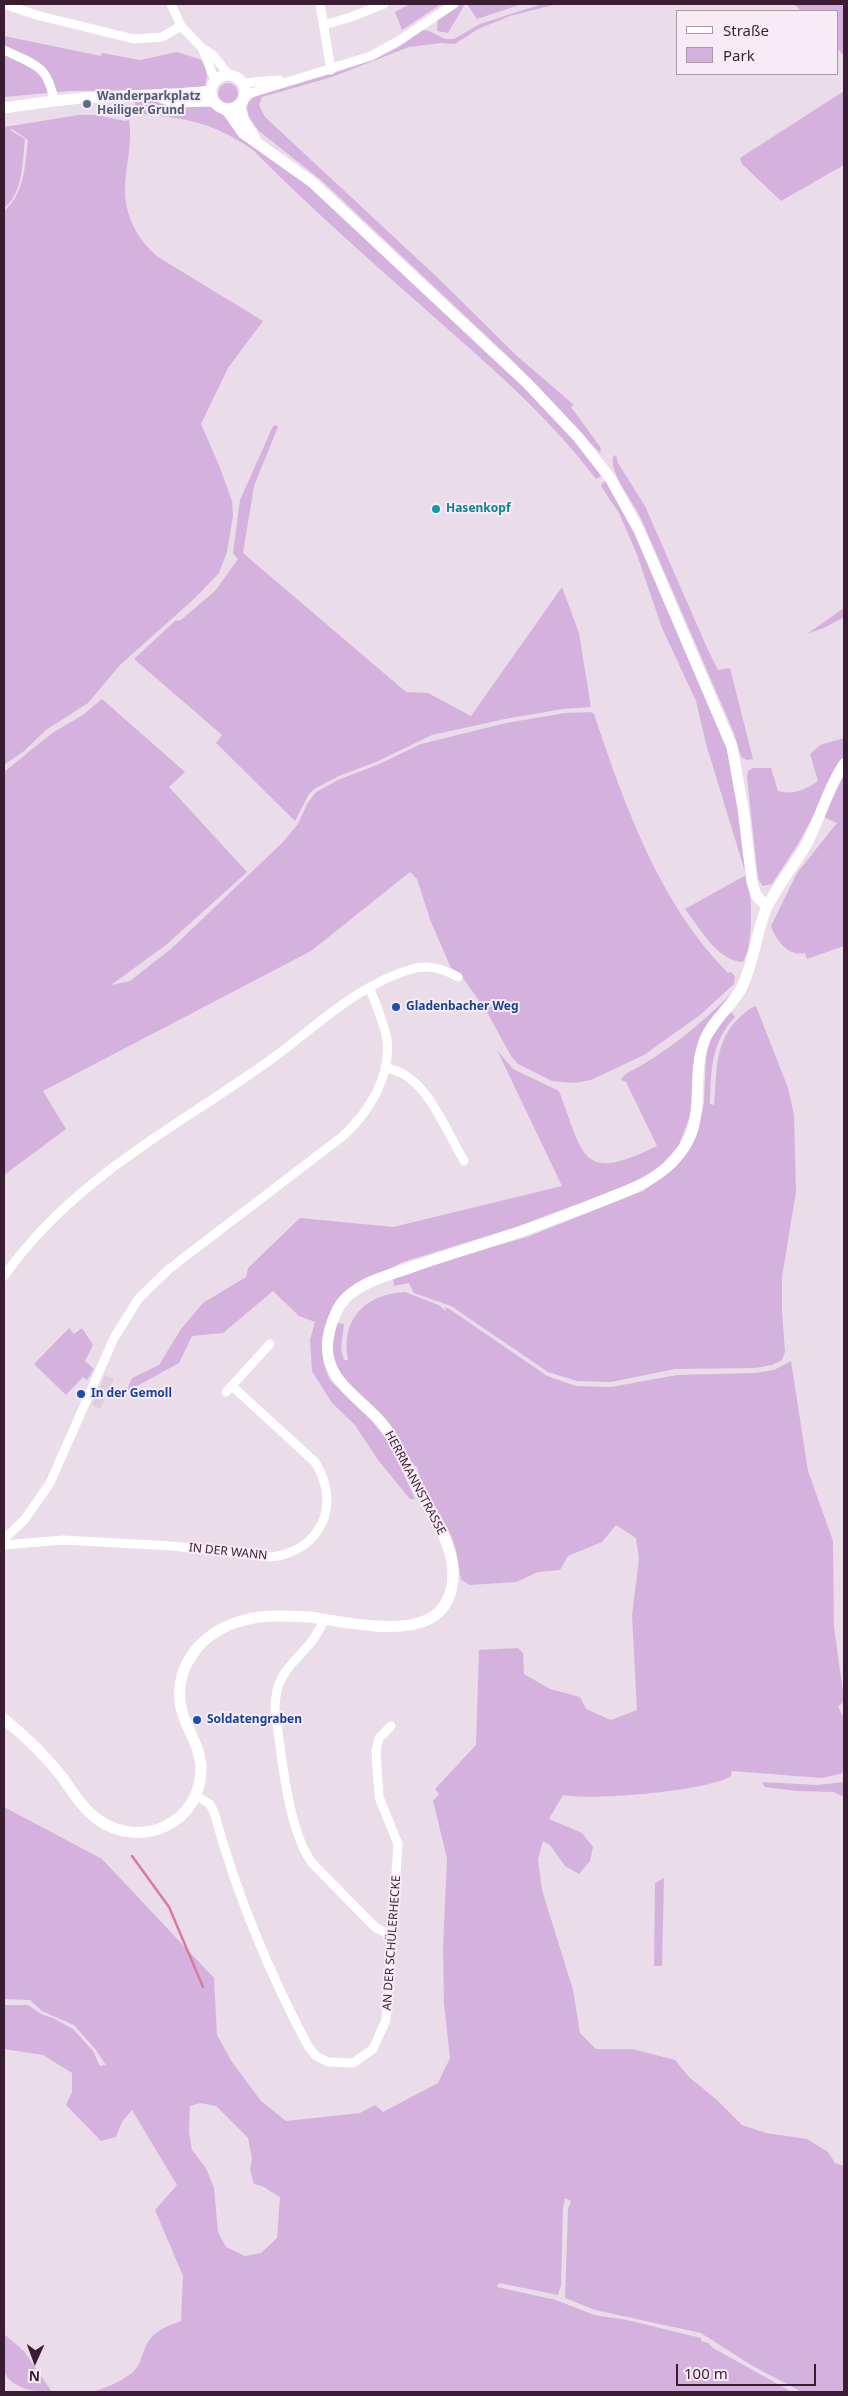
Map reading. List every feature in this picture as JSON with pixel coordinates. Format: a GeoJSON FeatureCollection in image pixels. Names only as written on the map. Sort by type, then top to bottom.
{"type":"FeatureCollection","features":[{"type":"Feature","properties":{"kind":"street"},"geometry":{"type":"LineString","coordinates":[[4,4],[36,15],[134,38],[162,37],[180,26]]}},
{"type":"Feature","properties":{"kind":"street"},"geometry":{"type":"LineString","coordinates":[[170,4],[180,26],[202,48],[213,55],[229,75],[239,79],[243,84],[243,118],[256,141]]}},
{"type":"Feature","properties":{"kind":"street"},"geometry":{"type":"LineString","coordinates":[[320,4],[331,70]]}},
{"type":"Feature","properties":{"kind":"street"},"geometry":{"type":"LineString","coordinates":[[324,25],[351,18],[384,4]]}},
{"type":"Feature","properties":{"kind":"street"},"geometry":{"type":"LineString","coordinates":[[243,84],[294,79],[331,70],[385,50],[454,4]]}},
{"type":"Feature","properties":{"kind":"street"},"geometry":{"type":"LineString","coordinates":[[202,48],[215,80],[211,96],[218,107],[227,110],[243,133],[312,182],[521,378],[578,437],[610,478],[639,530],[732,747],[743,808],[752,882],[756,895],[767,907]]}},
{"type":"Feature","properties":{"kind":"street"},"geometry":{"type":"LineString","coordinates":[[4,50],[41,68],[51,84],[54,101]]}},
{"type":"Feature","properties":{"kind":"street"},"geometry":{"type":"LineString","coordinates":[[215,80],[229,75]]}},
{"type":"Feature","properties":{"kind":"street"},"geometry":{"type":"LineString","coordinates":[[227,110],[242,100],[294,79]]}},
{"type":"Feature","properties":{"kind":"street"},"geometry":{"type":"LineString","coordinates":[[4,108],[82,98],[159,96],[176,92],[211,96]]}},
{"type":"Feature","properties":{"kind":"street","name":"HERRMANNSTRASSE"},"geometry":{"type":"LineString","coordinates":[[4,1719],[48,1761],[90,1813],[116,1830],[135,1834],[159,1830],[184,1812],[195,1795],[200,1772],[200,1758],[183,1716],[180,1692],[182,1676],[192,1653],[220,1629],[246,1619],[286,1616],[377,1626],[413,1626],[430,1618],[444,1605],[450,1593],[453,1576],[446,1542],[395,1442],[378,1418],[346,1389],[331,1368],[327,1342],[333,1318],[348,1296],[373,1281],[525,1231],[628,1190],[666,1168],[679,1154],[691,1134],[698,1108],[700,1061],[705,1039],[740,991],[754,955],[767,907],[807,843],[837,775],[844,764]]}},
{"type":"Feature","properties":{"kind":"street"},"geometry":{"type":"LineString","coordinates":[[4,1276],[33,1237],[64,1206],[104,1174],[182,1118],[262,1066],[338,1008],[390,976],[414,968],[440,968],[458,977]]}},
{"type":"Feature","properties":{"kind":"street"},"geometry":{"type":"LineString","coordinates":[[4,1539],[26,1519],[50,1483],[114,1338],[139,1298],[170,1269],[343,1136],[366,1111],[376,1094],[385,1068],[386,1038],[380,1014],[370,989]]}},
{"type":"Feature","properties":{"kind":"street"},"geometry":{"type":"LineString","coordinates":[[385,1068],[401,1071],[417,1083],[464,1160]]}},
{"type":"Feature","properties":{"kind":"street","name":"IN DER WANN"},"geometry":{"type":"LineString","coordinates":[[4,1545],[63,1540],[172,1546],[260,1557],[286,1554],[302,1546],[315,1535],[325,1516],[328,1503],[324,1478],[315,1462],[229,1389],[270,1344]]}},
{"type":"Feature","properties":{"kind":"street"},"geometry":{"type":"LineString","coordinates":[[324,1620],[312,1642],[282,1675],[275,1694],[275,1711],[296,1832],[304,1852],[312,1863],[376,1928],[391,1935]]}},
{"type":"Feature","properties":{"kind":"street","name":"AN DER SCHÜLERHECKE"},"geometry":{"type":"LineString","coordinates":[[195,1795],[210,1804],[214,1812],[238,1894],[264,1958],[308,2046],[322,2060],[335,2064],[353,2063],[368,2055],[378,2041],[387,2013],[398,1844],[379,1796],[376,1752],[380,1738],[391,1726]]}},
{"type":"Feature","properties":{"kind":"shaded area"},"geometry":{"type":"Polygon","coordinates":[[[105,1375],[114,1379],[100,1409],[92,1405],[105,1375]]]}},
{"type":"Feature","properties":{"kind":"green space"},"geometry":{"type":"Polygon","coordinates":[[[410,4],[441,4],[402,30],[395,12],[410,4]]]}},
{"type":"Feature","properties":{"kind":"green space"},"geometry":{"type":"Polygon","coordinates":[[[457,4],[465,4],[448,33],[437,31],[438,16],[457,4]]]}},
{"type":"Feature","properties":{"kind":"green space"},"geometry":{"type":"Polygon","coordinates":[[[467,4],[522,4],[477,19],[467,4]]]}},
{"type":"Feature","properties":{"kind":"green space"},"geometry":{"type":"Polygon","coordinates":[[[542,4],[557,4],[510,16],[478,29],[455,44],[441,43],[409,47],[332,77],[262,97],[259,105],[265,117],[438,278],[517,356],[574,405],[571,407],[601,448],[600,453],[512,360],[322,181],[259,131],[249,118],[247,109],[248,103],[255,96],[372,60],[397,48],[423,30],[445,39],[454,39],[480,24],[542,4]]]}},
{"type":"Feature","properties":{"kind":"green space"},"geometry":{"type":"Polygon","coordinates":[[[794,4],[844,4],[844,56],[838,49],[838,10],[800,10],[794,4]]]}},
{"type":"Feature","properties":{"kind":"green space"},"geometry":{"type":"Polygon","coordinates":[[[4,36],[101,56],[102,53],[140,60],[177,52],[205,61],[207,77],[205,87],[198,90],[69,91],[4,97],[4,36]]]}},
{"type":"Feature","properties":{"kind":"green space"},"geometry":{"type":"Polygon","coordinates":[[[224,83],[232,83],[238,89],[238,97],[232,103],[224,103],[218,97],[218,89],[224,83]]]}},
{"type":"Feature","properties":{"kind":"green space"},"geometry":{"type":"Polygon","coordinates":[[[844,91],[844,165],[781,201],[742,164],[740,158],[844,91]]]}},
{"type":"Feature","properties":{"kind":"green space"},"geometry":{"type":"Polygon","coordinates":[[[135,99],[210,106],[224,116],[315,190],[507,369],[565,428],[602,476],[596,479],[561,437],[524,398],[371,261],[253,150],[224,133],[197,122],[134,113],[135,99]]]}},
{"type":"Feature","properties":{"kind":"green space"},"geometry":{"type":"Polygon","coordinates":[[[79,115],[96,115],[125,121],[129,120],[130,138],[125,181],[127,209],[134,227],[144,243],[158,257],[263,321],[228,368],[201,424],[232,501],[233,516],[227,552],[219,573],[195,598],[120,665],[88,703],[46,730],[24,751],[4,765],[4,211],[11,204],[20,187],[25,169],[28,140],[12,129],[10,130],[25,139],[19,185],[11,201],[4,208],[4,127],[79,115]]]}},
{"type":"Feature","properties":{"kind":"green space"},"geometry":{"type":"Polygon","coordinates":[[[276,425],[278,427],[254,486],[243,553],[406,692],[428,693],[471,716],[562,587],[579,633],[591,707],[563,709],[505,719],[432,735],[314,789],[309,794],[295,821],[216,743],[222,735],[134,659],[175,621],[181,620],[215,591],[238,559],[233,553],[240,500],[273,426],[276,425]]]}},
{"type":"Feature","properties":{"kind":"green space"},"geometry":{"type":"Polygon","coordinates":[[[616,455],[618,463],[645,506],[718,670],[730,668],[753,759],[747,760],[741,757],[734,733],[638,512],[615,472],[613,457],[616,455]]]}},
{"type":"Feature","properties":{"kind":"green space"},"geometry":{"type":"Polygon","coordinates":[[[609,481],[627,510],[719,725],[733,765],[751,903],[751,927],[748,950],[743,962],[725,956],[717,950],[685,909],[746,875],[706,744],[696,701],[662,628],[636,552],[619,513],[601,486],[603,482],[609,481]]]}},
{"type":"Feature","properties":{"kind":"green space"},"geometry":{"type":"Polygon","coordinates":[[[844,608],[844,617],[824,628],[807,634],[844,608]]]}},
{"type":"Feature","properties":{"kind":"green space"},"geometry":{"type":"Polygon","coordinates":[[[102,699],[185,772],[169,787],[247,872],[166,945],[111,985],[130,981],[172,948],[282,843],[298,824],[307,804],[316,792],[340,779],[377,765],[421,744],[506,723],[565,713],[591,712],[594,714],[632,818],[664,885],[704,946],[728,973],[731,972],[735,976],[734,984],[700,1015],[644,1055],[591,1080],[574,1083],[552,1081],[518,1064],[511,1056],[487,1012],[461,975],[451,968],[431,922],[417,879],[410,872],[311,951],[43,1091],[66,1129],[4,1175],[4,772],[51,734],[84,714],[102,699]]]}},
{"type":"Feature","properties":{"kind":"green space"},"geometry":{"type":"Polygon","coordinates":[[[844,738],[844,946],[807,959],[805,953],[799,954],[788,950],[779,942],[771,926],[797,873],[837,823],[815,813],[798,844],[772,884],[763,886],[758,879],[747,777],[748,771],[753,768],[771,768],[778,791],[799,791],[818,781],[810,754],[820,745],[844,738]]]}},
{"type":"Feature","properties":{"kind":"green space"},"geometry":{"type":"Polygon","coordinates":[[[733,992],[702,1033],[692,1110],[679,1145],[661,1166],[641,1180],[516,1227],[403,1262],[352,1287],[336,1302],[324,1329],[322,1342],[324,1364],[330,1380],[372,1421],[390,1444],[415,1499],[410,1499],[378,1460],[355,1425],[332,1403],[312,1371],[310,1340],[315,1322],[299,1316],[273,1291],[223,1333],[192,1336],[179,1363],[126,1392],[132,1378],[159,1365],[181,1329],[203,1303],[246,1277],[248,1268],[300,1218],[393,1227],[562,1186],[497,1050],[513,1069],[559,1091],[574,1132],[588,1157],[599,1162],[613,1163],[657,1146],[626,1082],[621,1080],[624,1075],[682,1038],[733,992]]]}},
{"type":"Feature","properties":{"kind":"green space"},"geometry":{"type":"Polygon","coordinates":[[[756,1006],[788,1088],[794,1115],[796,1192],[782,1277],[785,1352],[782,1360],[772,1365],[755,1368],[675,1369],[611,1382],[577,1381],[548,1372],[451,1306],[414,1293],[409,1283],[394,1286],[393,1278],[432,1264],[527,1237],[643,1191],[676,1167],[688,1148],[701,1118],[704,1103],[706,1056],[709,1042],[730,1011],[735,1017],[721,1036],[714,1057],[710,1104],[714,1105],[718,1058],[725,1036],[740,1017],[756,1006]]]}},
{"type":"Feature","properties":{"kind":"green space"},"geometry":{"type":"Polygon","coordinates":[[[405,1292],[439,1305],[446,1311],[445,1307],[547,1376],[576,1386],[611,1387],[677,1375],[755,1373],[774,1370],[791,1361],[808,1471],[833,1541],[834,1627],[844,1699],[844,1702],[838,1706],[844,1719],[844,1773],[822,1778],[732,1771],[731,1776],[719,1781],[675,1790],[622,1796],[577,1797],[563,1795],[549,1819],[582,1833],[593,1847],[590,1861],[579,1874],[565,1866],[550,1845],[543,1841],[538,1859],[542,1890],[573,1990],[580,2033],[596,2049],[632,2049],[675,2060],[689,2077],[717,2100],[742,2125],[766,2133],[807,2139],[828,2152],[835,2163],[844,2166],[844,2392],[802,2392],[751,2365],[701,2333],[595,2310],[565,2298],[568,2209],[571,2201],[565,2198],[563,2208],[561,2285],[558,2295],[499,2283],[497,2287],[556,2300],[594,2315],[627,2320],[701,2338],[701,2341],[708,2343],[713,2348],[792,2392],[92,2392],[114,2384],[133,2372],[151,2337],[164,2328],[181,2321],[183,2276],[155,2210],[177,2185],[132,2110],[122,2122],[116,2137],[101,2141],[66,2105],[72,2092],[72,2073],[43,2055],[4,2049],[4,2005],[28,2005],[41,2014],[73,2029],[93,2051],[100,2066],[106,2065],[96,2050],[74,2025],[42,2011],[30,2000],[4,1999],[4,1807],[102,1859],[214,1978],[217,2035],[232,2062],[261,2101],[286,2121],[360,2113],[375,2105],[383,2112],[438,2083],[450,2058],[444,2004],[443,1948],[447,1858],[433,1801],[439,1794],[435,1789],[476,1745],[479,1650],[518,1648],[523,1653],[524,1674],[550,1689],[580,1697],[586,1709],[611,1720],[637,1710],[632,1615],[639,1559],[636,1538],[616,1525],[602,1542],[568,1556],[560,1570],[538,1572],[516,1582],[470,1585],[461,1580],[452,1537],[426,1492],[417,1467],[408,1462],[354,1396],[337,1369],[332,1353],[337,1323],[344,1324],[341,1350],[344,1360],[348,1360],[348,1333],[352,1321],[367,1304],[391,1294],[405,1292]],[[200,2103],[190,2106],[189,2132],[192,2150],[206,2168],[214,2188],[218,2232],[226,2247],[245,2256],[261,2253],[277,2238],[280,2197],[262,2186],[254,2184],[250,2170],[252,2158],[248,2138],[216,2106],[200,2103]]]}},
{"type":"Feature","properties":{"kind":"green space"},"geometry":{"type":"Polygon","coordinates":[[[69,1328],[74,1334],[82,1328],[93,1345],[85,1361],[94,1369],[87,1380],[83,1377],[66,1395],[34,1364],[69,1328]]]}},
{"type":"Feature","properties":{"kind":"green space"},"geometry":{"type":"Polygon","coordinates":[[[762,1782],[817,1785],[844,1782],[844,1797],[834,1792],[796,1791],[765,1787],[762,1782]]]}},
{"type":"Feature","properties":{"kind":"green space"},"geometry":{"type":"Polygon","coordinates":[[[664,1878],[662,1966],[654,1966],[655,1883],[664,1878]]]}},
{"type":"Feature","properties":{"kind":"green space"},"geometry":{"type":"Polygon","coordinates":[[[4,2334],[24,2351],[52,2392],[24,2388],[11,2381],[4,2370],[4,2334]]]}},
{"type":"Feature","properties":{"kind":"waterway"},"geometry":{"type":"LineString","coordinates":[[132,1856],[169,1907],[203,1987]]}},
{"type":"Feature","properties":{"kind":"place","name":"Wanderparkplatz Heiliger Grund"},"geometry":{"type":"Point","coordinates":[87,104]}},
{"type":"Feature","properties":{"kind":"place","name":"Hasenkopf"},"geometry":{"type":"Point","coordinates":[436,509]}},
{"type":"Feature","properties":{"kind":"place","name":"Gladenbacher Weg"},"geometry":{"type":"Point","coordinates":[396,1007]}},
{"type":"Feature","properties":{"kind":"place","name":"In der Gemoll"},"geometry":{"type":"Point","coordinates":[81,1394]}},
{"type":"Feature","properties":{"kind":"place","name":"Soldatengraben"},"geometry":{"type":"Point","coordinates":[197,1720]}}]}
